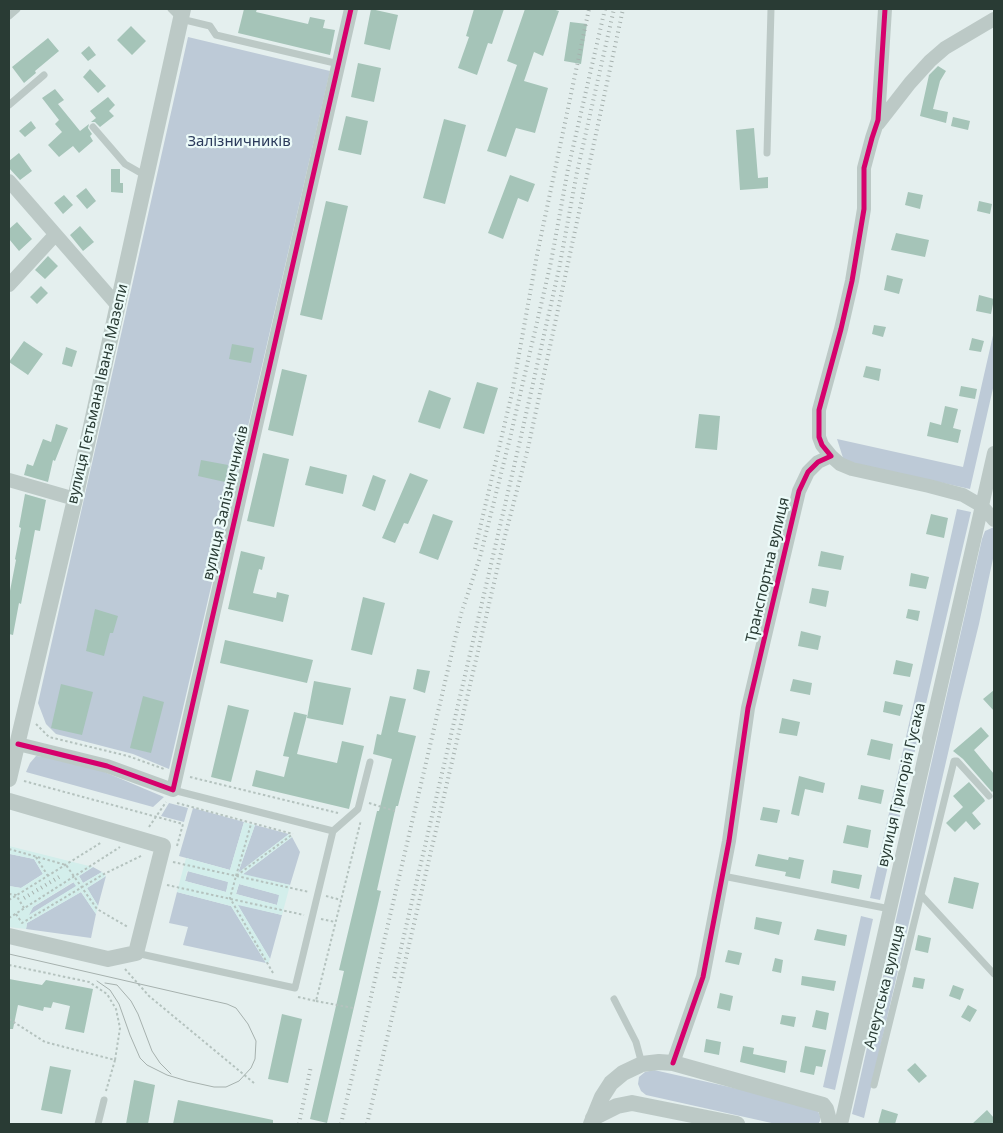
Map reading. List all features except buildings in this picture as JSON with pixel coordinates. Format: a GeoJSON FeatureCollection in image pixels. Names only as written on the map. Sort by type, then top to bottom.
{"type":"FeatureCollection","features":[{"type":"Feature","properties":{"kind":"street","name":"вулиця Залізничників"},"geometry":{"type":"LineString","coordinates":[[175,796],[177,773],[351,9]]}},
{"type":"Feature","properties":{"kind":"street"},"geometry":{"type":"LineString","coordinates":[[885,9],[878,120],[864,168],[864,209],[852,281],[842,329],[819,410],[819,437],[822,446],[831,456],[840,464],[852,470],[955,493],[982,506],[994,520]]}},
{"type":"Feature","properties":{"kind":"street","name":"вулиця Гетьмана Івана Мазепи"},"geometry":{"type":"LineString","coordinates":[[9,779],[118,306],[178,12]]}},
{"type":"Feature","properties":{"kind":"street"},"geometry":{"type":"LineString","coordinates":[[875,129],[910,82],[930,61],[952,44],[994,19]]}},
{"type":"Feature","properties":{"kind":"street"},"geometry":{"type":"LineString","coordinates":[[9,181],[118,306]]}},
{"type":"Feature","properties":{"kind":"street"},"geometry":{"type":"LineString","coordinates":[[9,285],[56,235]]}},
{"type":"Feature","properties":{"kind":"street","name":"вулиця Григорія Гусака"},"geometry":{"type":"LineString","coordinates":[[841,1124],[994,453]]}},
{"type":"Feature","properties":{"kind":"street","name":"Транспортна вулиця"},"geometry":{"type":"LineString","coordinates":[[673,1063],[703,977],[723,876],[748,708],[799,491],[808,472],[818,462],[831,456]]}},
{"type":"Feature","properties":{"kind":"street"},"geometry":{"type":"LineString","coordinates":[[9,480],[75,499]]}},
{"type":"Feature","properties":{"kind":"street"},"geometry":{"type":"LineString","coordinates":[[18,744],[107,766],[175,796]]}},
{"type":"Feature","properties":{"kind":"street"},"geometry":{"type":"LineString","coordinates":[[9,801],[163,846],[141,935],[133,959],[108,959],[9,936]]}},
{"type":"Feature","properties":{"kind":"street"},"geometry":{"type":"LineString","coordinates":[[592,1121],[602,1097],[611,1083],[623,1073],[642,1064],[659,1062],[673,1063],[822,1105],[826,1109],[830,1124]]}},
{"type":"Feature","properties":{"kind":"street"},"geometry":{"type":"LineString","coordinates":[[592,1121],[617,1106],[632,1103],[734,1124]]}},
{"type":"Feature","properties":{"kind":"lane"},"geometry":{"type":"LineString","coordinates":[[9,16],[17,9]]}},
{"type":"Feature","properties":{"kind":"lane"},"geometry":{"type":"LineString","coordinates":[[766,153],[771,9]]}},
{"type":"Feature","properties":{"kind":"lane"},"geometry":{"type":"LineString","coordinates":[[178,12],[210,26],[216,35],[339,64]]}},
{"type":"Feature","properties":{"kind":"lane"},"geometry":{"type":"LineString","coordinates":[[9,105],[44,74]]}},
{"type":"Feature","properties":{"kind":"lane"},"geometry":{"type":"LineString","coordinates":[[93,127],[125,164],[146,176]]}},
{"type":"Feature","properties":{"kind":"lane","name":"Алеутська вулиця"},"geometry":{"type":"LineString","coordinates":[[874,1085],[954,761],[957,761],[989,796]]}},
{"type":"Feature","properties":{"kind":"lane"},"geometry":{"type":"LineString","coordinates":[[133,959],[295,988],[333,831],[358,809],[370,762]]}},
{"type":"Feature","properties":{"kind":"lane"},"geometry":{"type":"LineString","coordinates":[[175,796],[333,831]]}},
{"type":"Feature","properties":{"kind":"lane"},"geometry":{"type":"LineString","coordinates":[[723,876],[890,909]]}},
{"type":"Feature","properties":{"kind":"lane"},"geometry":{"type":"LineString","coordinates":[[922,896],[994,974]]}},
{"type":"Feature","properties":{"kind":"lane"},"geometry":{"type":"LineString","coordinates":[[614,999],[636,1042],[642,1064]]}},
{"type":"Feature","properties":{"kind":"lane"},"geometry":{"type":"LineString","coordinates":[[98,1124],[104,1100]]}},
{"type":"Feature","properties":{"kind":"path"},"geometry":{"type":"LineString","coordinates":[[34,722],[49,737],[128,756],[177,773],[361,818],[316,1001]]}},
{"type":"Feature","properties":{"kind":"path"},"geometry":{"type":"LineString","coordinates":[[9,918],[74,876],[138,839],[175,796],[251,824],[293,834],[236,876]]}},
{"type":"Feature","properties":{"kind":"path"},"geometry":{"type":"LineString","coordinates":[[366,802],[396,811]]}},
{"type":"Feature","properties":{"kind":"path"},"geometry":{"type":"LineString","coordinates":[[251,824],[230,898],[286,995],[354,1008]]}},
{"type":"Feature","properties":{"kind":"path"},"geometry":{"type":"LineString","coordinates":[[9,900],[117,833]]}},
{"type":"Feature","properties":{"kind":"path"},"geometry":{"type":"LineString","coordinates":[[16,914],[22,923],[104,874],[163,846]]}},
{"type":"Feature","properties":{"kind":"path"},"geometry":{"type":"LineString","coordinates":[[9,849],[66,865],[97,910],[141,935]]}},
{"type":"Feature","properties":{"kind":"path"},"geometry":{"type":"LineString","coordinates":[[36,856],[48,876]]}},
{"type":"Feature","properties":{"kind":"path"},"geometry":{"type":"LineString","coordinates":[[173,862],[341,900]]}},
{"type":"Feature","properties":{"kind":"path"},"geometry":{"type":"LineString","coordinates":[[168,885],[335,922]]}},
{"type":"Feature","properties":{"kind":"path"},"geometry":{"type":"LineString","coordinates":[[9,894],[16,895]]}},
{"type":"Feature","properties":{"kind":"path"},"geometry":{"type":"LineString","coordinates":[[16,895],[24,908]]}},
{"type":"Feature","properties":{"kind":"path"},"geometry":{"type":"LineString","coordinates":[[133,959],[123,967],[149,996],[254,1084]]}},
{"type":"Feature","properties":{"kind":"path"},"geometry":{"type":"LineString","coordinates":[[9,965],[89,982],[107,994],[116,1009],[120,1028],[115,1060],[104,1100]]}},
{"type":"Feature","properties":{"kind":"path"},"geometry":{"type":"LineString","coordinates":[[9,1019],[45,1042],[115,1060]]}},
{"type":"Feature","properties":{"kind":"green space","name":"Залізничників"},"geometry":{"type":"Polygon","coordinates":[[[188,37],[330,71],[169,769],[133,754],[56,734],[46,724],[38,703],[188,37]]]}},
{"type":"Feature","properties":{"kind":"green space"},"geometry":{"type":"Polygon","coordinates":[[[994,331],[994,384],[970,489],[844,461],[837,439],[963,467],[994,331]]]}},
{"type":"Feature","properties":{"kind":"green space"},"geometry":{"type":"Polygon","coordinates":[[[957,509],[971,512],[880,900],[870,898],[957,509]]]}},
{"type":"Feature","properties":{"kind":"green space"},"geometry":{"type":"Polygon","coordinates":[[[994,527],[994,554],[979,624],[864,1118],[852,1114],[982,539],[985,531],[994,527]]]}},
{"type":"Feature","properties":{"kind":"green space"},"geometry":{"type":"Polygon","coordinates":[[[36,756],[95,768],[164,797],[153,807],[26,772],[36,756]]]}},
{"type":"Feature","properties":{"kind":"green space"},"geometry":{"type":"Polygon","coordinates":[[[169,803],[188,808],[184,822],[161,816],[169,803]]]}},
{"type":"Feature","properties":{"kind":"green space"},"geometry":{"type":"Polygon","coordinates":[[[193,808],[244,822],[230,870],[179,856],[193,808]]]}},
{"type":"Feature","properties":{"kind":"green space"},"geometry":{"type":"Polygon","coordinates":[[[255,825],[289,834],[238,873],[255,825]]]}},
{"type":"Feature","properties":{"kind":"green space"},"geometry":{"type":"Polygon","coordinates":[[[292,837],[300,852],[290,885],[242,875],[292,837]]]}},
{"type":"Feature","properties":{"kind":"green space"},"geometry":{"type":"Polygon","coordinates":[[[10,854],[34,859],[43,874],[21,888],[9,886],[10,854]]]}},
{"type":"Feature","properties":{"kind":"green space"},"geometry":{"type":"Polygon","coordinates":[[[93,867],[102,872],[83,883],[79,876],[93,867]]]}},
{"type":"Feature","properties":{"kind":"green space"},"geometry":{"type":"Polygon","coordinates":[[[188,871],[229,882],[226,892],[185,881],[188,871]]]}},
{"type":"Feature","properties":{"kind":"green space"},"geometry":{"type":"Polygon","coordinates":[[[106,876],[98,906],[87,888],[106,876]]]}},
{"type":"Feature","properties":{"kind":"green space"},"geometry":{"type":"Polygon","coordinates":[[[74,882],[77,886],[28,916],[33,907],[74,882]]]}},
{"type":"Feature","properties":{"kind":"green space"},"geometry":{"type":"Polygon","coordinates":[[[239,884],[280,895],[277,905],[236,894],[239,884]]]}},
{"type":"Feature","properties":{"kind":"green space"},"geometry":{"type":"Polygon","coordinates":[[[81,892],[96,914],[91,938],[26,929],[27,923],[81,892]]]}},
{"type":"Feature","properties":{"kind":"green space"},"geometry":{"type":"Polygon","coordinates":[[[177,892],[231,906],[266,963],[183,945],[188,927],[169,923],[177,892]]]}},
{"type":"Feature","properties":{"kind":"green space"},"geometry":{"type":"Polygon","coordinates":[[[237,904],[282,915],[270,959],[237,904]]]}},
{"type":"Feature","properties":{"kind":"green space"},"geometry":{"type":"Polygon","coordinates":[[[861,916],[873,919],[835,1090],[823,1087],[861,916]]]}},
{"type":"Feature","properties":{"kind":"green space"},"geometry":{"type":"Polygon","coordinates":[[[654,1070],[805,1104],[818,1111],[820,1121],[818,1124],[776,1124],[646,1095],[641,1091],[638,1084],[639,1077],[645,1072],[654,1070]]]}},
{"type":"Feature","properties":{"kind":"shaded area"},"geometry":{"type":"Polygon","coordinates":[[[244,822],[255,825],[238,873],[289,834],[292,837],[243,874],[290,885],[282,915],[238,905],[270,959],[268,964],[231,906],[177,892],[186,858],[230,870],[244,822]],[[187,871],[185,881],[226,892],[228,882],[187,871]],[[239,884],[236,894],[277,905],[279,895],[239,884]]]}},
{"type":"Feature","properties":{"kind":"shaded area"},"geometry":{"type":"Polygon","coordinates":[[[9,846],[93,867],[79,876],[83,883],[102,872],[106,876],[87,888],[98,906],[96,914],[81,892],[27,923],[26,929],[9,927],[9,886],[21,888],[43,874],[34,859],[10,854],[9,858],[9,846]],[[73,882],[33,907],[29,915],[76,886],[73,882]]]}},
{"type":"Feature","properties":{"kind":"tram line"},"geometry":{"type":"LineString","coordinates":[[9,954],[227,1004],[236,1008],[248,1024],[256,1041],[255,1059],[251,1068],[239,1081],[226,1087],[214,1087],[167,1075],[147,1065],[140,1058],[119,1004],[110,990],[97,981]]}},
{"type":"Feature","properties":{"kind":"tram line"},"geometry":{"type":"LineString","coordinates":[[105,983],[117,985],[131,1001],[152,1051],[171,1074]]}},
{"type":"Feature","properties":{"kind":"railway"},"geometry":{"type":"LineString","coordinates":[[475,549],[512,393],[537,255],[589,9]]}},
{"type":"Feature","properties":{"kind":"railway"},"geometry":{"type":"LineString","coordinates":[[341,1124],[461,614],[480,557],[510,438],[551,262],[568,169],[605,9]]}},
{"type":"Feature","properties":{"kind":"railway"},"geometry":{"type":"LineString","coordinates":[[394,978],[559,269],[577,172],[614,9]]}},
{"type":"Feature","properties":{"kind":"railway"},"geometry":{"type":"LineString","coordinates":[[367,1124],[505,536],[528,448],[623,9]]}},
{"type":"Feature","properties":{"kind":"railway"},"geometry":{"type":"LineString","coordinates":[[24,898],[59,877]]}},
{"type":"Feature","properties":{"kind":"railway"},"geometry":{"type":"LineString","coordinates":[[299,1124],[311,1066]]}},
{"type":"Feature","properties":{"kind":"cycle path"},"geometry":{"type":"LineString","coordinates":[[18,744],[107,766],[173,790],[351,9]]}},
{"type":"Feature","properties":{"kind":"cycle path"},"geometry":{"type":"LineString","coordinates":[[673,1063],[703,977],[729,841],[748,708],[799,491],[808,472],[818,462],[831,456],[822,445],[819,437],[819,410],[852,281],[864,209],[864,168],[878,120],[885,9]]}}]}
